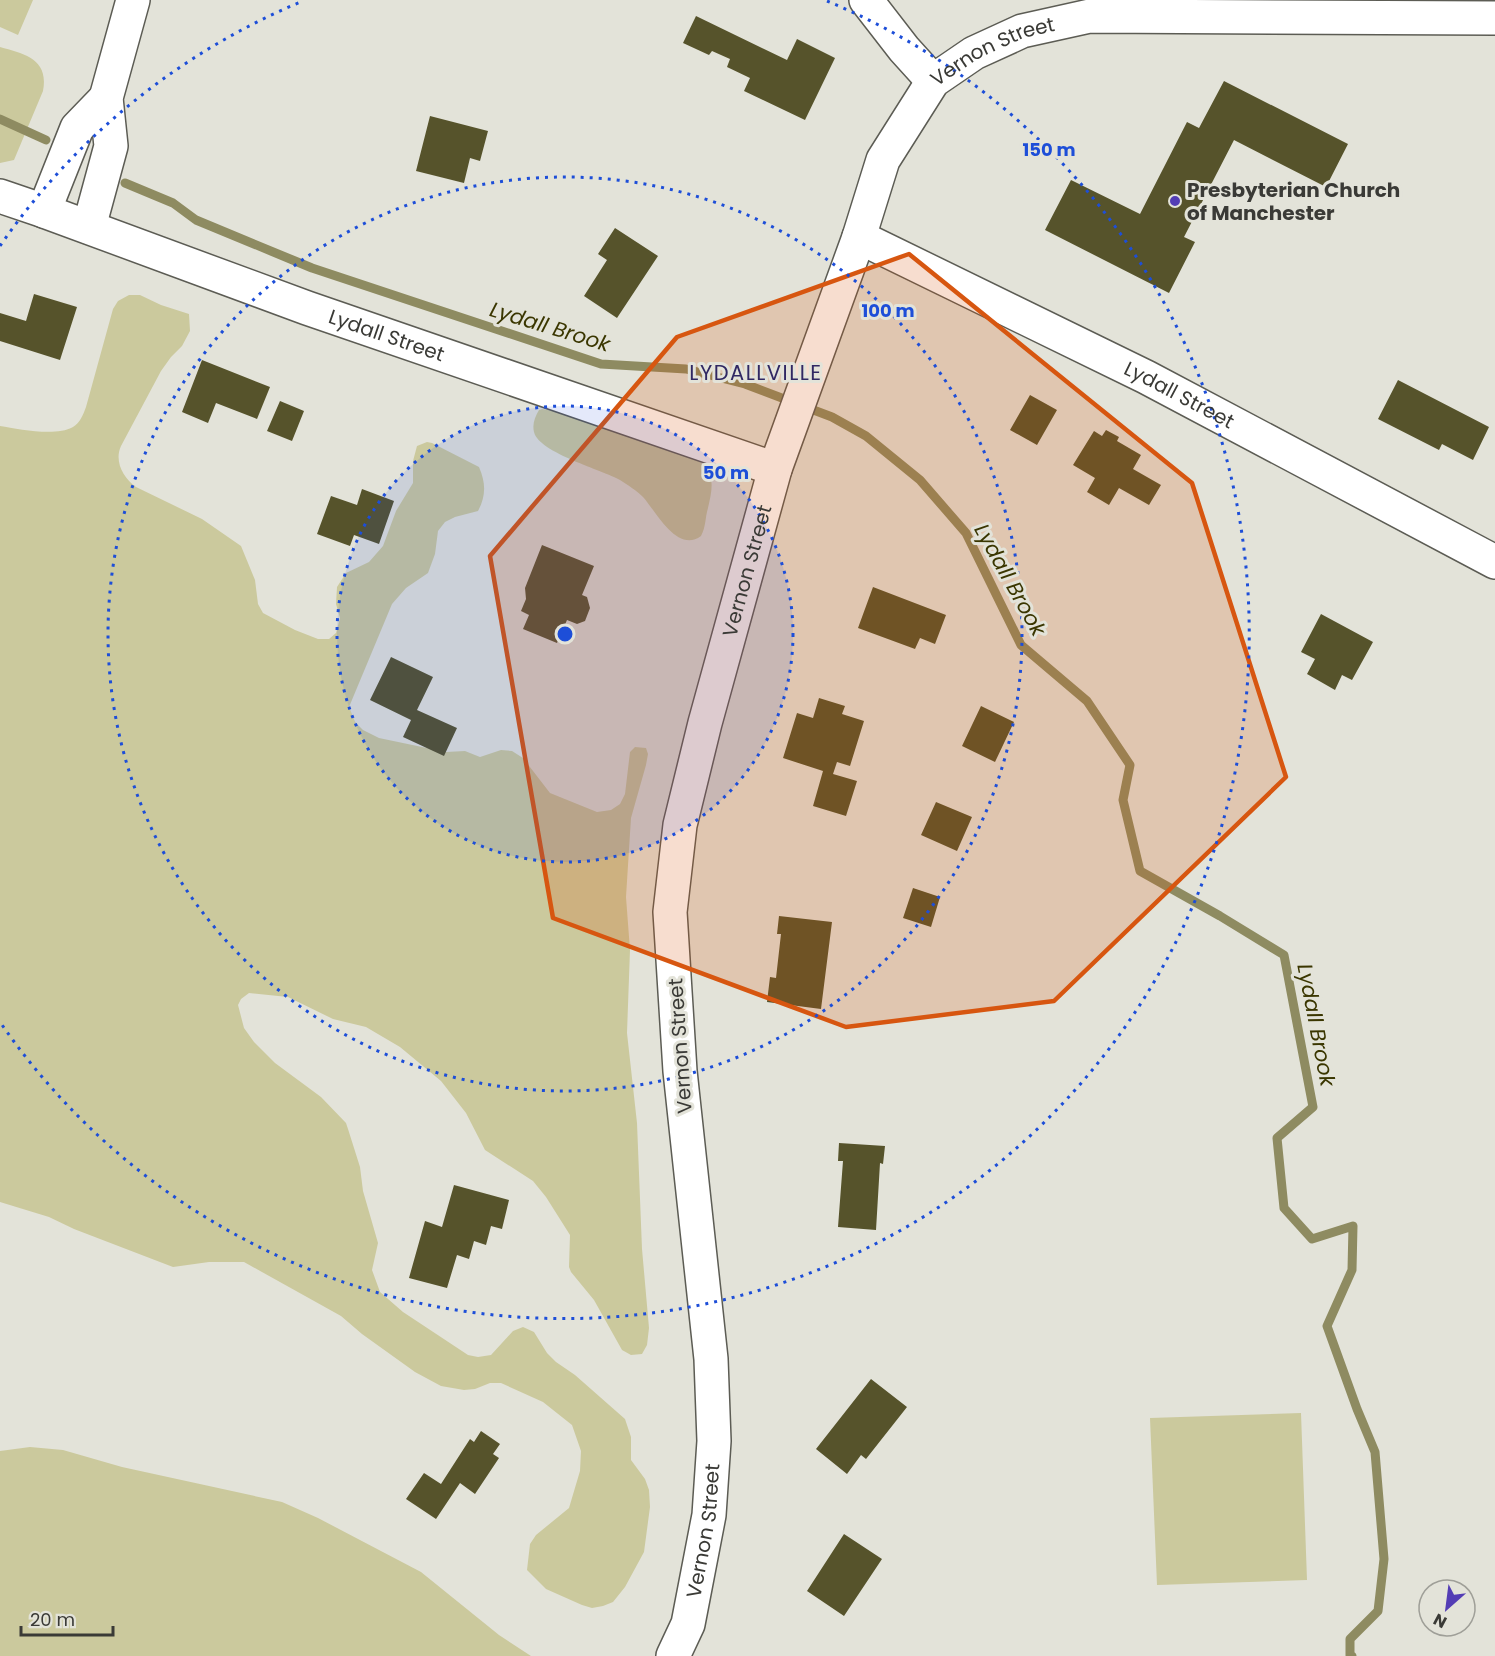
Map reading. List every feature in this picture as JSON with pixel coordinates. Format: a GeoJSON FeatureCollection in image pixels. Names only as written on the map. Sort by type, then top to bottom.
{"type":"FeatureCollection","features":[{"type":"Feature","properties":{"kind":"street"},"geometry":{"type":"LineString","coordinates":[[89,227],[111,146],[106,98],[132,0]]}},
{"type":"Feature","properties":{"kind":"street"},"geometry":{"type":"LineString","coordinates":[[866,0],[904,49],[933,81]]}},
{"type":"Feature","properties":{"kind":"street","name":"Vernon Street"},"geometry":{"type":"LineString","coordinates":[[673,1656],[688,1624],[709,1515],[714,1441],[711,1359],[680,1071],[670,912],[680,825],[705,723],[775,469],[793,423],[883,160],[933,81],[974,53],[1022,31],[1090,16],[1495,18]]}},
{"type":"Feature","properties":{"kind":"street"},"geometry":{"type":"LineString","coordinates":[[44,211],[77,128],[106,98]]}},
{"type":"Feature","properties":{"kind":"street","name":"Lydall Street"},"geometry":{"type":"LineString","coordinates":[[0,196],[307,308],[775,469]]}},
{"type":"Feature","properties":{"kind":"street","name":"Lydall Street"},"geometry":{"type":"LineString","coordinates":[[858,237],[1146,377],[1495,562]]}},
{"type":"Feature","properties":{"kind":"highlighted area"},"geometry":{"type":"Polygon","coordinates":[[[909,254],[1192,483],[1286,777],[1054,1001],[846,1027],[553,918],[490,556],[677,337],[909,254]]]}},
{"type":"Feature","properties":{"kind":"shaded area"},"geometry":{"type":"Polygon","coordinates":[[[0,0],[33,0],[18,35],[0,27],[0,0]]]}},
{"type":"Feature","properties":{"kind":"shaded area"},"geometry":{"type":"Polygon","coordinates":[[[0,47],[18,52],[33,60],[39,65],[44,80],[43,91],[14,160],[0,163],[0,47]]]}},
{"type":"Feature","properties":{"kind":"shaded area"},"geometry":{"type":"Polygon","coordinates":[[[129,295],[140,295],[189,314],[190,331],[182,346],[161,371],[121,446],[119,463],[121,469],[136,487],[202,519],[241,546],[255,580],[258,604],[263,613],[295,630],[318,639],[329,639],[336,633],[340,618],[336,604],[337,587],[346,573],[369,562],[383,546],[396,511],[413,483],[413,461],[417,446],[427,442],[432,443],[479,467],[484,489],[483,500],[478,511],[445,522],[438,531],[435,554],[428,573],[406,588],[392,604],[349,707],[355,722],[363,730],[379,738],[446,752],[465,751],[480,757],[501,750],[512,751],[523,758],[550,793],[597,812],[611,810],[620,804],[625,794],[630,752],[635,747],[646,748],[648,754],[646,765],[631,818],[626,897],[630,950],[627,1033],[637,1123],[642,1249],[649,1328],[647,1345],[642,1354],[631,1355],[622,1350],[594,1300],[571,1272],[569,1267],[570,1235],[546,1197],[533,1181],[485,1150],[466,1113],[441,1081],[400,1047],[366,1027],[333,1019],[288,997],[249,993],[241,999],[238,1005],[244,1028],[254,1042],[275,1063],[321,1097],[346,1123],[360,1167],[363,1191],[378,1243],[372,1270],[380,1292],[403,1312],[468,1355],[478,1357],[491,1355],[513,1331],[523,1327],[534,1332],[547,1353],[556,1362],[575,1375],[625,1419],[631,1437],[631,1460],[645,1479],[649,1490],[650,1507],[644,1552],[625,1587],[613,1602],[603,1606],[592,1608],[546,1589],[527,1570],[530,1544],[536,1535],[569,1508],[580,1471],[581,1451],[572,1425],[543,1402],[501,1383],[490,1383],[475,1389],[464,1390],[441,1386],[415,1372],[341,1316],[244,1262],[209,1262],[173,1267],[49,1217],[0,1202],[0,426],[47,432],[65,430],[78,423],[86,407],[113,309],[118,301],[129,295]]]}},
{"type":"Feature","properties":{"kind":"shaded area"},"geometry":{"type":"Polygon","coordinates":[[[542,409],[599,425],[695,458],[702,463],[710,474],[712,486],[701,536],[692,540],[675,535],[660,520],[643,497],[629,486],[612,476],[559,454],[538,440],[533,429],[536,415],[542,409]]]}},
{"type":"Feature","properties":{"kind":"shaded area"},"geometry":{"type":"Polygon","coordinates":[[[1301,1413],[1307,1580],[1157,1585],[1150,1418],[1301,1413]]]}},
{"type":"Feature","properties":{"kind":"shaded area"},"geometry":{"type":"Polygon","coordinates":[[[30,1447],[63,1450],[122,1467],[282,1502],[318,1518],[421,1572],[499,1635],[531,1656],[0,1656],[0,1451],[30,1447]]]}},
{"type":"Feature","properties":{"kind":"building"},"geometry":{"type":"Polygon","coordinates":[[[696,16],[787,60],[797,39],[835,58],[805,120],[744,91],[750,78],[727,67],[730,59],[712,51],[709,55],[683,43],[696,16]]]}},
{"type":"Feature","properties":{"kind":"building","name":"Presbyterian Church of Manchester"},"geometry":{"type":"Polygon","coordinates":[[[1224,81],[1348,144],[1326,187],[1234,140],[1184,237],[1195,242],[1169,293],[1045,230],[1071,180],[1140,214],[1187,122],[1199,128],[1224,81]]]}},
{"type":"Feature","properties":{"kind":"building"},"geometry":{"type":"Polygon","coordinates":[[[430,116],[488,131],[480,161],[470,158],[464,183],[416,171],[430,116]]]}},
{"type":"Feature","properties":{"kind":"building"},"geometry":{"type":"Polygon","coordinates":[[[615,228],[658,256],[617,318],[584,296],[607,260],[598,254],[615,228]]]}},
{"type":"Feature","properties":{"kind":"building"},"geometry":{"type":"Polygon","coordinates":[[[34,294],[77,307],[60,360],[0,341],[0,313],[26,321],[34,294]]]}},
{"type":"Feature","properties":{"kind":"building"},"geometry":{"type":"Polygon","coordinates":[[[202,360],[270,387],[257,419],[216,403],[208,423],[182,412],[202,360]]]}},
{"type":"Feature","properties":{"kind":"building"},"geometry":{"type":"Polygon","coordinates":[[[1398,380],[1489,427],[1473,460],[1442,444],[1439,450],[1378,419],[1398,380]]]}},
{"type":"Feature","properties":{"kind":"building"},"geometry":{"type":"Polygon","coordinates":[[[1030,395],[1057,410],[1037,445],[1010,430],[1030,395]]]}},
{"type":"Feature","properties":{"kind":"building"},"geometry":{"type":"Polygon","coordinates":[[[280,401],[304,411],[292,441],[267,431],[280,401]]]}},
{"type":"Feature","properties":{"kind":"building"},"geometry":{"type":"Polygon","coordinates":[[[1106,430],[1119,437],[1117,441],[1141,455],[1133,469],[1161,485],[1149,505],[1119,488],[1109,505],[1087,492],[1095,478],[1073,465],[1094,431],[1102,436],[1106,430]]]}},
{"type":"Feature","properties":{"kind":"building"},"geometry":{"type":"Polygon","coordinates":[[[362,489],[394,501],[379,544],[354,535],[350,546],[317,534],[331,496],[357,505],[362,489]]]}},
{"type":"Feature","properties":{"kind":"building"},"geometry":{"type":"Polygon","coordinates":[[[542,545],[594,566],[582,595],[587,597],[590,608],[585,621],[577,624],[567,620],[557,643],[523,629],[529,615],[521,611],[526,599],[525,588],[542,545]]]}},
{"type":"Feature","properties":{"kind":"building"},"geometry":{"type":"Polygon","coordinates":[[[873,587],[946,615],[935,644],[920,638],[915,649],[858,628],[873,587]]]}},
{"type":"Feature","properties":{"kind":"building"},"geometry":{"type":"Polygon","coordinates":[[[1321,614],[1373,642],[1352,680],[1342,675],[1335,690],[1307,674],[1315,659],[1301,652],[1321,614]]]}},
{"type":"Feature","properties":{"kind":"building"},"geometry":{"type":"Polygon","coordinates":[[[391,657],[433,677],[417,710],[457,728],[444,756],[403,737],[411,720],[370,700],[391,657]]]}},
{"type":"Feature","properties":{"kind":"building"},"geometry":{"type":"Polygon","coordinates":[[[819,698],[845,706],[842,714],[864,721],[850,766],[837,762],[833,774],[857,781],[846,816],[813,806],[823,771],[783,758],[797,713],[813,718],[819,698]]]}},
{"type":"Feature","properties":{"kind":"building"},"geometry":{"type":"Polygon","coordinates":[[[981,706],[1014,722],[995,762],[962,746],[981,706]]]}},
{"type":"Feature","properties":{"kind":"building"},"geometry":{"type":"Polygon","coordinates":[[[936,802],[972,817],[957,851],[921,835],[936,802]]]}},
{"type":"Feature","properties":{"kind":"building"},"geometry":{"type":"Polygon","coordinates":[[[913,888],[940,897],[931,927],[903,918],[913,888]]]}},
{"type":"Feature","properties":{"kind":"building"},"geometry":{"type":"Polygon","coordinates":[[[779,916],[832,922],[821,1009],[767,1002],[770,977],[776,978],[781,934],[777,934],[779,916]]]}},
{"type":"Feature","properties":{"kind":"building"},"geometry":{"type":"Polygon","coordinates":[[[839,1143],[885,1146],[883,1164],[880,1163],[876,1230],[838,1227],[843,1161],[838,1161],[839,1143]]]}},
{"type":"Feature","properties":{"kind":"building"},"geometry":{"type":"Polygon","coordinates":[[[454,1185],[509,1200],[502,1229],[491,1226],[486,1245],[474,1241],[469,1259],[457,1255],[447,1288],[409,1278],[425,1221],[442,1227],[454,1185]]]}},
{"type":"Feature","properties":{"kind":"building"},"geometry":{"type":"Polygon","coordinates":[[[871,1379],[907,1407],[866,1459],[861,1455],[847,1474],[816,1449],[871,1379]]]}},
{"type":"Feature","properties":{"kind":"building"},"geometry":{"type":"Polygon","coordinates":[[[481,1431],[500,1444],[493,1454],[499,1458],[475,1494],[460,1483],[436,1519],[406,1499],[424,1473],[441,1484],[470,1439],[474,1442],[481,1431]]]}},
{"type":"Feature","properties":{"kind":"building"},"geometry":{"type":"Polygon","coordinates":[[[844,1534],[882,1559],[844,1616],[807,1591],[844,1534]]]}},
{"type":"Feature","properties":{"kind":"waterway","name":"Lydall Brook"},"geometry":{"type":"LineString","coordinates":[[0,119],[46,140]]}},
{"type":"Feature","properties":{"kind":"waterway","name":"Lydall Brook"},"geometry":{"type":"LineString","coordinates":[[125,183],[173,203],[196,220],[312,268],[601,364],[686,369],[745,384],[832,417],[866,436],[920,480],[966,533],[1021,645],[1087,701],[1130,765],[1123,800],[1140,871],[1284,955],[1313,1107],[1277,1138],[1284,1208],[1312,1239],[1353,1226],[1352,1270],[1327,1326],[1375,1452],[1384,1559],[1378,1611],[1350,1639],[1350,1655],[1352,1656]]}},
{"type":"Feature","properties":{"kind":"place","name":"Presbyterian Church of Manchester"},"geometry":{"type":"Point","coordinates":[1175,201]}},
{"type":"Feature","properties":{"kind":"district","name":"LYDALLVILLE"},"geometry":{"type":"Point","coordinates":[756,373]}}]}
